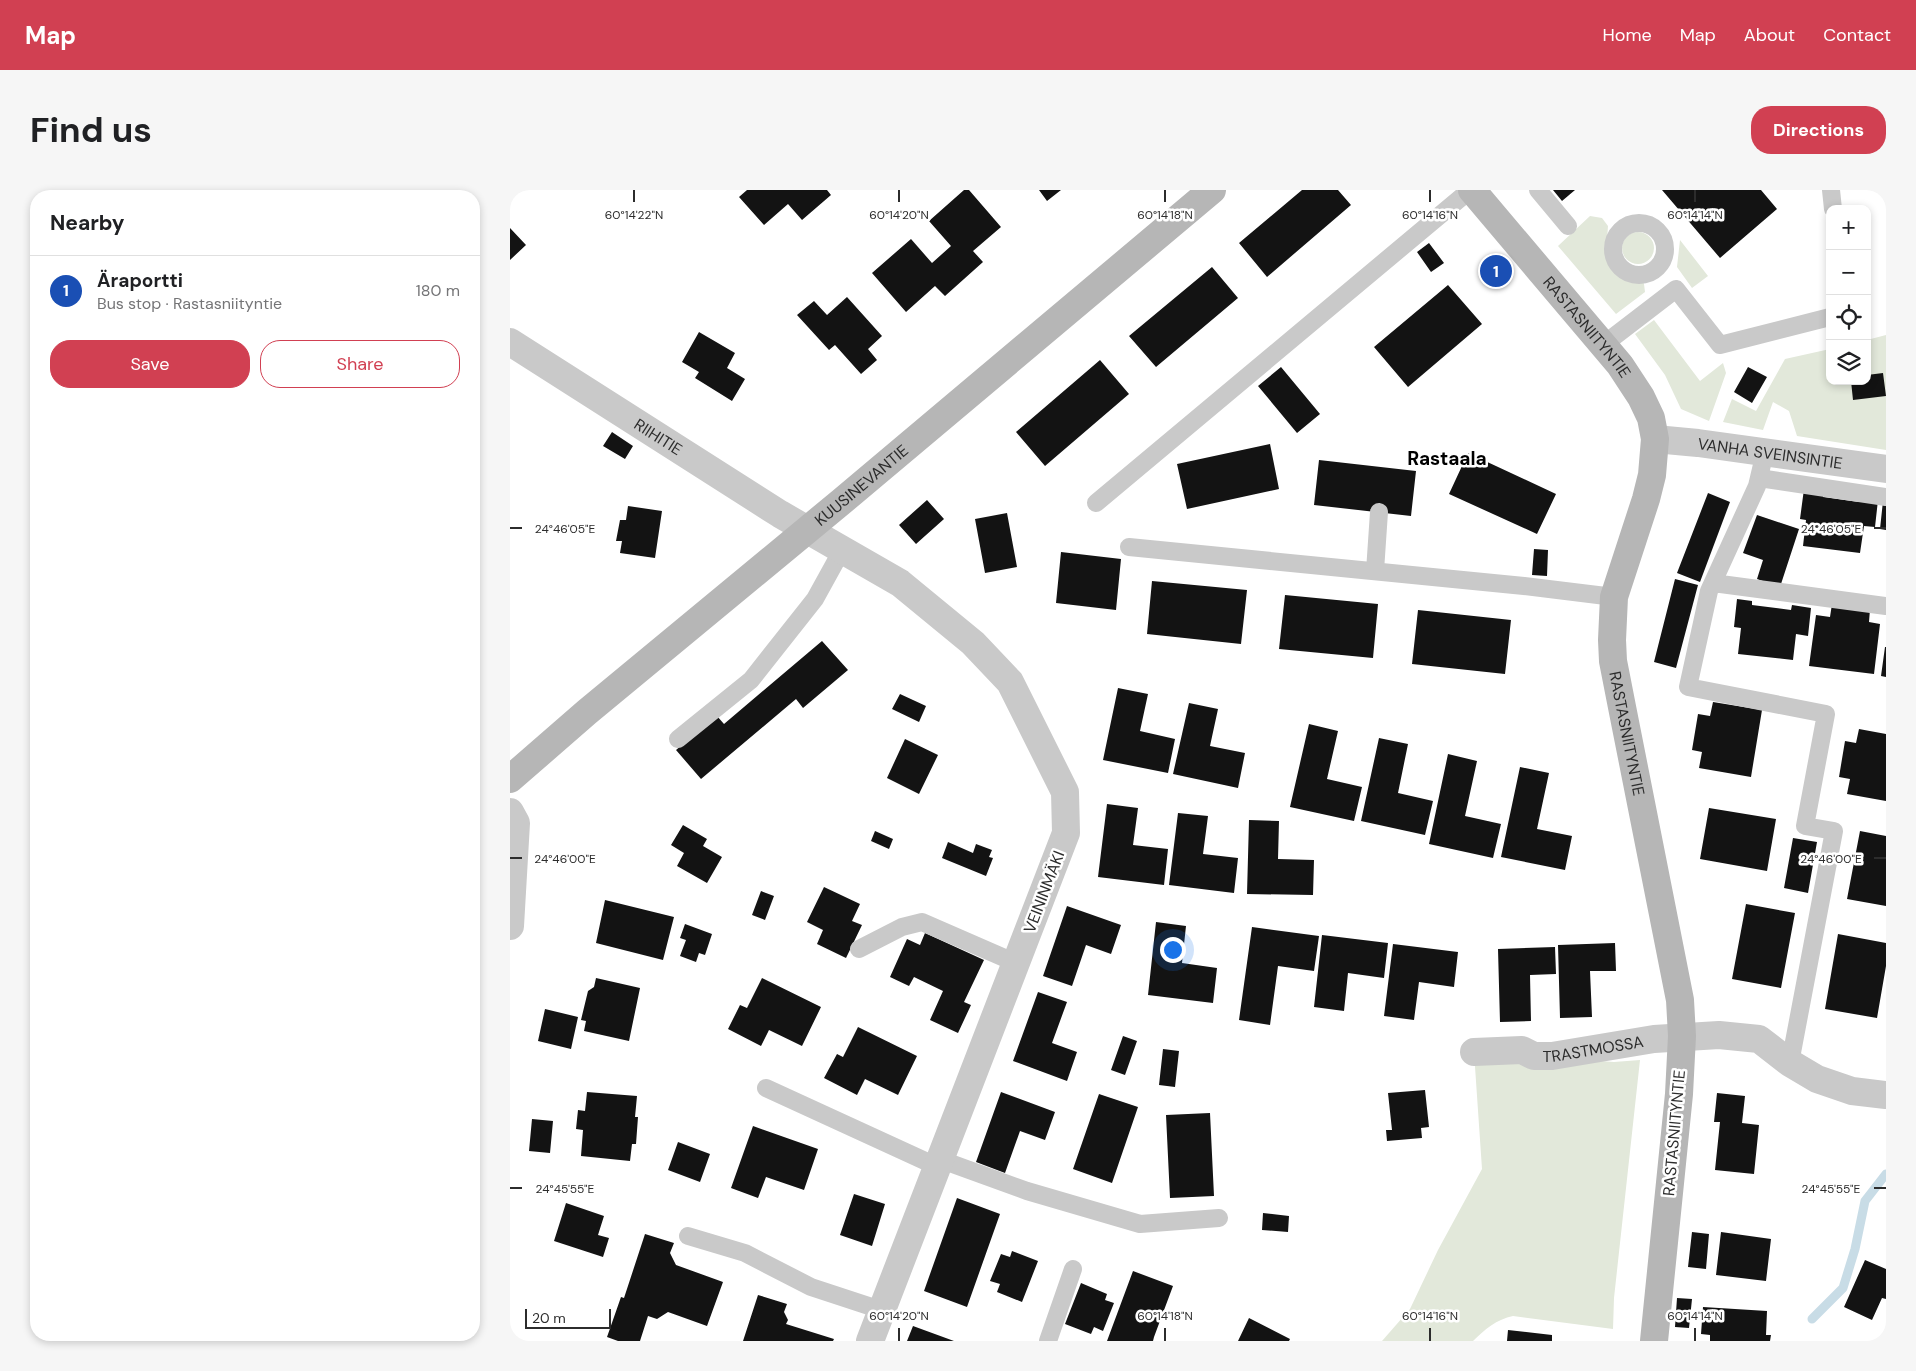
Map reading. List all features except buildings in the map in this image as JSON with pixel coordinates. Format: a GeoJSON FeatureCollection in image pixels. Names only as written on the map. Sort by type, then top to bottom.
{"type":"FeatureCollection","features":[{"type":"Feature","properties":{"kind":"street","name":"KUUSINEVANTIE"},"geometry":{"type":"LineString","coordinates":[[510,779],[587,712],[808,530],[1212,190]]}},
{"type":"Feature","properties":{"kind":"street","name":"RASTASNIITYNTIE"},"geometry":{"type":"LineString","coordinates":[[1471,190],[1632,381],[1651,418],[1656,439],[1655,457],[1646,499],[1614,597],[1612,632],[1613,661],[1680,1000],[1682,1036],[1679,1094],[1654,1341]]}},
{"type":"Feature","properties":{"kind":"street","name":"RIIHITIE"},"geometry":{"type":"LineString","coordinates":[[510,342],[808,530]]}},
{"type":"Feature","properties":{"kind":"street","name":"VANHA SVEINSINTIE"},"geometry":{"type":"LineString","coordinates":[[1656,439],[1698,442],[1886,469]]}},
{"type":"Feature","properties":{"kind":"street","name":"VEININMÄKI"},"geometry":{"type":"LineString","coordinates":[[808,530],[900,583],[973,642],[1010,682],[1066,792],[1066,833],[880,1310],[870,1341]]}},
{"type":"Feature","properties":{"kind":"street"},"geometry":{"type":"LineString","coordinates":[[510,812],[516,823],[510,926]]}},
{"type":"Feature","properties":{"kind":"street","name":"TRASTMOSSA"},"geometry":{"type":"LineString","coordinates":[[1474,1052],[1522,1050],[1534,1056],[1552,1056],[1654,1038],[1718,1035],[1759,1040],[1817,1079],[1852,1091],[1886,1095]]}},
{"type":"Feature","properties":{"kind":"lane"},"geometry":{"type":"LineString","coordinates":[[1096,503],[1471,190]]}},
{"type":"Feature","properties":{"kind":"lane"},"geometry":{"type":"LineString","coordinates":[[1538,190],[1568,226]]}},
{"type":"Feature","properties":{"kind":"lane"},"geometry":{"type":"LineString","coordinates":[[1831,190],[1833,205]]}},
{"type":"Feature","properties":{"kind":"lane"},"geometry":{"type":"LineString","coordinates":[[1658,267],[1720,345],[1826,318]]}},
{"type":"Feature","properties":{"kind":"lane"},"geometry":{"type":"LineString","coordinates":[[1603,345],[1676,289]]}},
{"type":"Feature","properties":{"kind":"lane"},"geometry":{"type":"LineString","coordinates":[[1765,452],[1757,486],[1709,591],[1688,688],[1826,714],[1805,826],[1834,831],[1790,1062]]}},
{"type":"Feature","properties":{"kind":"lane"},"geometry":{"type":"LineString","coordinates":[[1759,478],[1886,497]]}},
{"type":"Feature","properties":{"kind":"lane"},"geometry":{"type":"LineString","coordinates":[[1374,571],[1379,512]]}},
{"type":"Feature","properties":{"kind":"lane"},"geometry":{"type":"LineString","coordinates":[[1128,547],[1614,597]]}},
{"type":"Feature","properties":{"kind":"lane"},"geometry":{"type":"LineString","coordinates":[[678,739],[751,680],[815,599],[842,550]]}},
{"type":"Feature","properties":{"kind":"lane"},"geometry":{"type":"LineString","coordinates":[[1713,583],[1886,606]]}},
{"type":"Feature","properties":{"kind":"lane"},"geometry":{"type":"LineString","coordinates":[[859,949],[902,927],[922,922],[1016,964]]}},
{"type":"Feature","properties":{"kind":"lane"},"geometry":{"type":"LineString","coordinates":[[766,1088],[938,1163],[1140,1224],[1219,1218]]}},
{"type":"Feature","properties":{"kind":"lane"},"geometry":{"type":"LineString","coordinates":[[688,1236],[745,1253],[811,1286],[880,1310]]}},
{"type":"Feature","properties":{"kind":"lane"},"geometry":{"type":"LineString","coordinates":[[1048,1341],[1073,1269]]}},
{"type":"Feature","properties":{"kind":"shaded area"},"geometry":{"type":"Polygon","coordinates":[[[1590,216],[1602,218],[1608,226],[1606,254],[1611,268],[1626,277],[1642,279],[1644,284],[1645,292],[1616,314],[1558,246],[1590,216]]]}},
{"type":"Feature","properties":{"kind":"shaded area"},"geometry":{"type":"Polygon","coordinates":[[[1638,232],[1644,233],[1649,237],[1653,242],[1653,254],[1649,259],[1644,263],[1638,264],[1632,263],[1627,259],[1623,254],[1622,248],[1623,242],[1627,237],[1632,233],[1638,232]]]}},
{"type":"Feature","properties":{"kind":"shaded area"},"geometry":{"type":"Polygon","coordinates":[[[1680,240],[1708,276],[1692,288],[1677,267],[1680,240]]]}},
{"type":"Feature","properties":{"kind":"shaded area"},"geometry":{"type":"Polygon","coordinates":[[[1654,320],[1700,381],[1723,363],[1726,373],[1709,421],[1681,409],[1665,375],[1635,334],[1654,320]]]}},
{"type":"Feature","properties":{"kind":"shaded area"},"geometry":{"type":"Polygon","coordinates":[[[1886,335],[1886,450],[1797,436],[1789,411],[1773,402],[1763,430],[1723,422],[1732,399],[1756,411],[1785,359],[1826,350],[1826,385],[1871,385],[1871,339],[1886,335]]]}},
{"type":"Feature","properties":{"kind":"shaded area"},"geometry":{"type":"Polygon","coordinates":[[[1474,1052],[1614,1062],[1640,1060],[1614,1298],[1613,1329],[1513,1316],[1491,1326],[1473,1341],[1382,1341],[1410,1309],[1438,1250],[1482,1169],[1474,1052]]]}},
{"type":"Feature","properties":{"kind":"waterway"},"geometry":{"type":"LineString","coordinates":[[1812,1319],[1843,1288],[1855,1249],[1865,1201],[1886,1174]]}},
{"type":"Feature","properties":{"kind":"place","name":"Äraportti"},"geometry":{"type":"Point","coordinates":[1496,271]}},
{"type":"Feature","properties":{"kind":"district","name":"Rastaala"},"geometry":{"type":"Point","coordinates":[1447,458]}}]}
